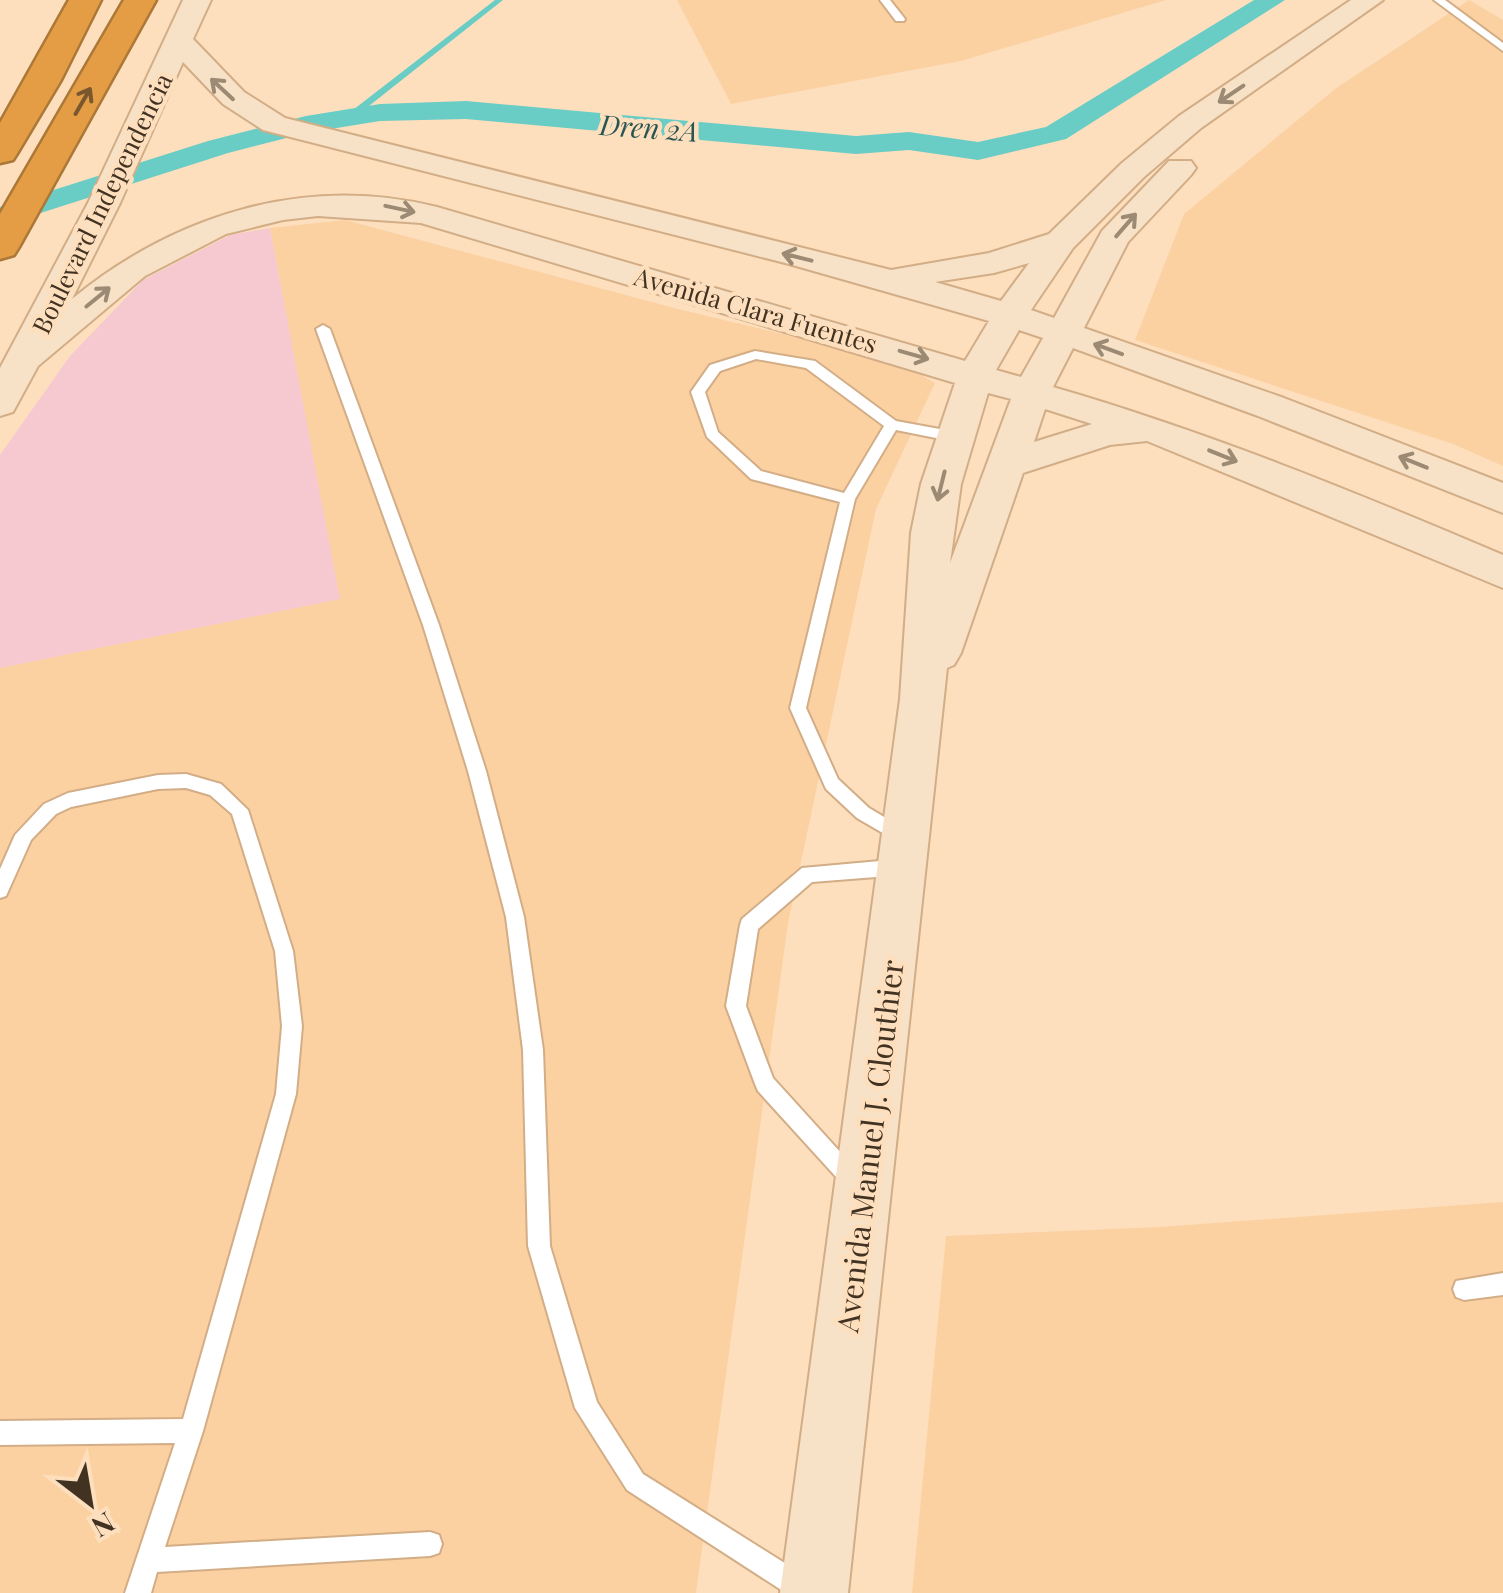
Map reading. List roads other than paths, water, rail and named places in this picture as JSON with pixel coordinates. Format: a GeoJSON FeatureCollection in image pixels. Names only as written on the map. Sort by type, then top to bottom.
{"type":"FeatureCollection","features":[{"type":"Feature","properties":{"kind":"highway"},"geometry":{"type":"LineString","coordinates":[[0,152],[86,0]]}},
{"type":"Feature","properties":{"kind":"highway","name":"Boulevard Independencia"},"geometry":{"type":"LineString","coordinates":[[4,241],[140,0]]}},
{"type":"Feature","properties":{"kind":"main road","name":"Boulevard Independencia"},"geometry":{"type":"LineString","coordinates":[[0,403],[104,203],[197,0]]}},
{"type":"Feature","properties":{"kind":"main road","name":"Avenida Manuel J. Clouthier"},"geometry":{"type":"LineString","coordinates":[[812,1593],[923,699],[930,533],[976,373],[1009,316],[1061,241],[1132,170],[1190,122],[1369,0]]}},
{"type":"Feature","properties":{"kind":"main road","name":"Avenida Manuel J. Clouthier"},"geometry":{"type":"LineString","coordinates":[[923,699],[1032,392],[1114,238],[1162,184],[1231,127],[1407,0]]}},
{"type":"Feature","properties":{"kind":"main road","name":"Avenida Clara Fuentes"},"geometry":{"type":"LineString","coordinates":[[180,41],[216,86],[246,110],[274,124],[877,276],[1009,316],[1296,416],[1503,500]]}},
{"type":"Feature","properties":{"kind":"main road","name":"Avenida Clara Fuentes"},"geometry":{"type":"LineString","coordinates":[[23,359],[146,259],[207,229],[298,208],[383,205],[444,219],[1154,428],[1337,500],[1503,572]]}},
{"type":"Feature","properties":{"kind":"main road"},"geometry":{"type":"LineString","coordinates":[[877,276],[957,271],[1061,241]]}},
{"type":"Feature","properties":{"kind":"main road"},"geometry":{"type":"LineString","coordinates":[[1006,464],[1108,432],[1154,428]]}},
{"type":"Feature","properties":{"kind":"lane"},"geometry":{"type":"LineString","coordinates":[[885,0],[900,19]]}},
{"type":"Feature","properties":{"kind":"lane"},"geometry":{"type":"LineString","coordinates":[[1439,0],[1503,48]]}},
{"type":"Feature","properties":{"kind":"lane"},"geometry":{"type":"LineString","coordinates":[[324,329],[432,625],[477,770],[515,917],[533,1050],[540,1246],[587,1408],[635,1482],[812,1593]]}},
{"type":"Feature","properties":{"kind":"lane"},"geometry":{"type":"LineString","coordinates":[[848,498],[756,475],[712,434],[698,392],[716,368],[755,356],[810,364],[892,425],[956,436]]}},
{"type":"Feature","properties":{"kind":"lane"},"geometry":{"type":"LineString","coordinates":[[892,425],[848,498],[798,708],[832,784],[904,853]]}},
{"type":"Feature","properties":{"kind":"lane"},"geometry":{"type":"LineString","coordinates":[[0,890],[24,835],[50,809],[68,800],[158,782],[186,781],[214,790],[239,810],[284,951],[292,1026],[286,1094],[191,1431],[138,1593]]}},
{"type":"Feature","properties":{"kind":"lane"},"geometry":{"type":"LineString","coordinates":[[863,1192],[765,1084],[736,1006],[750,925],[808,874],[904,853]]}},
{"type":"Feature","properties":{"kind":"lane"},"geometry":{"type":"LineString","coordinates":[[1464,1288],[1503,1284]]}},
{"type":"Feature","properties":{"kind":"lane"},"geometry":{"type":"LineString","coordinates":[[0,1433],[191,1431]]}},
{"type":"Feature","properties":{"kind":"lane"},"geometry":{"type":"LineString","coordinates":[[149,1560],[430,1544]]}},
{"type":"Feature","properties":{"kind":"waterway"},"geometry":{"type":"LineString","coordinates":[[352,115],[499,0]]}},
{"type":"Feature","properties":{"kind":"waterway","name":"Dren 2A"},"geometry":{"type":"LineString","coordinates":[[0,217],[262,135],[394,111],[466,110],[856,145],[909,141],[978,151],[1056,133],[1272,0]]}}]}
